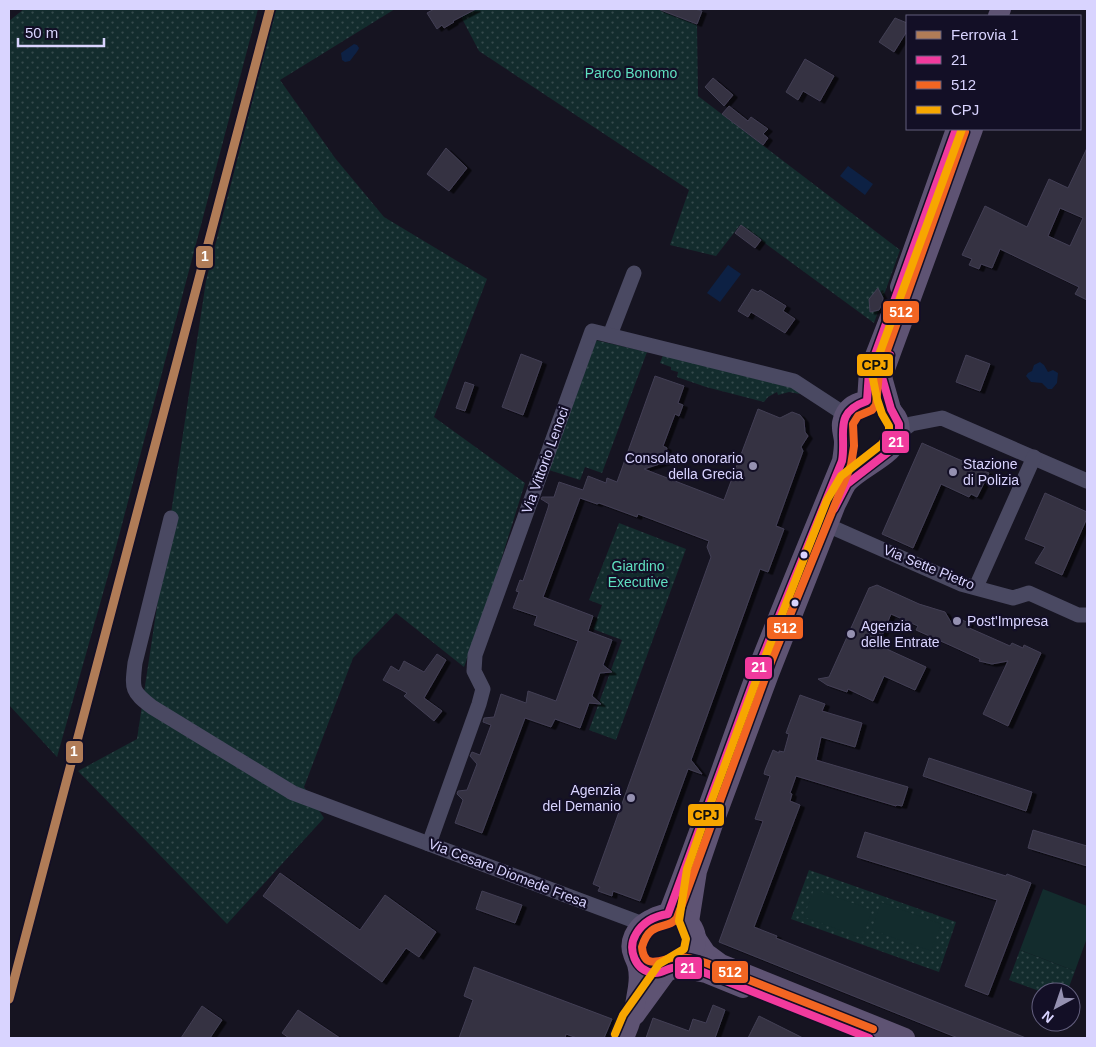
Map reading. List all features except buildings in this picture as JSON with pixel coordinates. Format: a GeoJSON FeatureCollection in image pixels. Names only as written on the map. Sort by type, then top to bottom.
{"type":"FeatureCollection","features":[{"type":"Feature","properties":{"kind":"main road"},"geometry":{"type":"LineString","coordinates":[[867,401],[869,371],[956,130]]}},
{"type":"Feature","properties":{"kind":"main road"},"geometry":{"type":"LineString","coordinates":[[637,963],[647,971],[657,973],[671,969],[687,960],[695,948],[692,930],[697,871],[768,674],[827,525],[847,484],[891,450],[896,442],[899,433],[896,416],[891,409],[882,377],[973,130]]}},
{"type":"Feature","properties":{"kind":"main road"},"geometry":{"type":"LineString","coordinates":[[668,914],[760,665],[842,462],[844,441],[842,423],[851,408],[858,403],[876,401],[891,409]]}},
{"type":"Feature","properties":{"kind":"main road"},"geometry":{"type":"LineString","coordinates":[[844,441],[849,449],[857,455],[865,458],[882,456]]}},
{"type":"Feature","properties":{"kind":"main road"},"geometry":{"type":"LineString","coordinates":[[628,1029],[638,986],[637,963],[632,952],[632,939],[643,924],[662,914],[677,914],[692,930],[706,953],[721,964],[905,1038]]}},
{"type":"Feature","properties":{"kind":"main road"},"geometry":{"type":"LineString","coordinates":[[628,1029],[671,969]]}},
{"type":"Feature","properties":{"kind":"main road"},"geometry":{"type":"LineString","coordinates":[[671,969],[706,973],[869,1038]]}},
{"type":"Feature","properties":{"kind":"street"},"geometry":{"type":"LineString","coordinates":[[610,335],[634,273]]}},
{"type":"Feature","properties":{"kind":"street","name":"Via Vittorio Lenoci"},"geometry":{"type":"LineString","coordinates":[[429,844],[483,689],[474,671],[475,655],[592,331],[794,380],[846,415]]}},
{"type":"Feature","properties":{"kind":"street"},"geometry":{"type":"LineString","coordinates":[[899,433],[911,424],[942,418],[1087,480]]}},
{"type":"Feature","properties":{"kind":"street"},"geometry":{"type":"LineString","coordinates":[[976,587],[1034,456]]}},
{"type":"Feature","properties":{"kind":"street","name":"Via Cesare Diomede Fresa"},"geometry":{"type":"LineString","coordinates":[[171,518],[135,663],[132,685],[137,696],[293,793],[643,924]]}},
{"type":"Feature","properties":{"kind":"street","name":"Via Sette Pietro"},"geometry":{"type":"LineString","coordinates":[[827,525],[961,584],[1013,598],[1029,593],[1078,615],[1087,615]]}},
{"type":"Feature","properties":{"kind":"green space"},"geometry":{"type":"Polygon","coordinates":[[[24,9],[258,9],[116,547],[57,757],[9,705],[9,21],[24,9]]]}},
{"type":"Feature","properties":{"kind":"green space"},"geometry":{"type":"Polygon","coordinates":[[[276,9],[395,9],[280,80],[335,158],[384,217],[487,279],[434,417],[525,483],[493,586],[464,667],[396,613],[353,658],[304,787],[324,818],[227,924],[78,771],[137,739],[206,281],[276,9]]]}},
{"type":"Feature","properties":{"kind":"green space","name":"Parco Bonomo"},"geometry":{"type":"Polygon","coordinates":[[[457,9],[662,9],[661,11],[697,25],[698,96],[900,250],[874,323],[740,225],[716,256],[670,245],[689,190],[479,51],[457,9]]]}},
{"type":"Feature","properties":{"kind":"green space"},"geometry":{"type":"Polygon","coordinates":[[[595,340],[647,352],[602,473],[585,467],[580,480],[549,470],[595,340]]]}},
{"type":"Feature","properties":{"kind":"green space"},"geometry":{"type":"Polygon","coordinates":[[[663,355],[797,389],[800,394],[789,392],[778,395],[777,392],[768,397],[764,402],[706,387],[677,377],[678,372],[660,363],[663,355]]]}},
{"type":"Feature","properties":{"kind":"green space","name":"Giardino Executive"},"geometry":{"type":"Polygon","coordinates":[[[619,523],[686,549],[616,740],[589,730],[622,640],[593,629],[602,605],[589,600],[619,523]]]}},
{"type":"Feature","properties":{"kind":"green space"},"geometry":{"type":"Polygon","coordinates":[[[809,870],[956,922],[939,972],[791,919],[809,870]]]}},
{"type":"Feature","properties":{"kind":"green space"},"geometry":{"type":"Polygon","coordinates":[[[814,889],[872,910],[862,938],[804,917],[814,889]]]}},
{"type":"Feature","properties":{"kind":"green space"},"geometry":{"type":"Polygon","coordinates":[[[1043,889],[1087,906],[1087,938],[1075,971],[1020,950],[1043,889]]]}},
{"type":"Feature","properties":{"kind":"green space"},"geometry":{"type":"Polygon","coordinates":[[[881,902],[941,924],[931,951],[872,930],[881,902]]]}},
{"type":"Feature","properties":{"kind":"green space"},"geometry":{"type":"Polygon","coordinates":[[[1020,950],[1075,971],[1071,982],[1031,982],[1031,988],[1009,980],[1020,950]]]}},
{"type":"Feature","properties":{"kind":"water"},"geometry":{"type":"Polygon","coordinates":[[[354,44],[359,48],[350,61],[345,62],[342,60],[341,53],[354,44]]]}},
{"type":"Feature","properties":{"kind":"water"},"geometry":{"type":"Polygon","coordinates":[[[848,166],[873,184],[865,195],[840,176],[848,166]]]}},
{"type":"Feature","properties":{"kind":"water"},"geometry":{"type":"Polygon","coordinates":[[[728,265],[741,274],[720,302],[707,293],[728,265]]]}},
{"type":"Feature","properties":{"kind":"water"},"geometry":{"type":"Polygon","coordinates":[[[1040,362],[1048,372],[1053,370],[1058,373],[1057,383],[1052,389],[1048,389],[1042,383],[1031,382],[1026,376],[1032,371],[1034,365],[1040,362]]]}},
{"type":"Feature","properties":{"kind":"rail line","name":"1"},"geometry":{"type":"LineString","coordinates":[[9,999],[270,9]]}},
{"type":"Feature","properties":{"kind":"transit line","name":"21"},"geometry":{"type":"LineString","coordinates":[[869,1038],[703,972],[680,967],[657,973],[647,971],[634,958],[632,946],[633,940],[642,926],[658,916],[668,914],[762,658],[842,461],[843,425],[845,418],[856,406],[867,401],[869,371],[956,130]]}},
{"type":"Feature","properties":{"kind":"transit line","name":"CPJ"},"geometry":{"type":"LineString","coordinates":[[615,1034],[623,1015],[659,964],[684,949],[686,939],[679,921],[687,869],[760,670],[827,500],[841,476],[882,444],[889,432],[889,426],[882,414],[877,399],[872,374],[962,130]]}},
{"type":"Feature","properties":{"kind":"transit line","name":"512"},"geometry":{"type":"LineString","coordinates":[[873,1029],[706,963],[679,957],[651,962],[647,960],[642,947],[645,938],[650,932],[673,922],[677,918],[771,662],[851,465],[854,446],[853,424],[858,416],[872,410],[876,405],[879,373],[965,132]]}},
{"type":"Feature","properties":{"kind":"transit line","name":"21"},"geometry":{"type":"LineString","coordinates":[[834,509],[847,484],[891,450],[896,442],[899,424],[891,409],[882,377],[890,355]]}},
{"type":"Feature","properties":{"kind":"place","name":"Consolato onorario della Grecia"},"geometry":{"type":"Point","coordinates":[753,466]}},
{"type":"Feature","properties":{"kind":"place","name":"Stazione di Polizia"},"geometry":{"type":"Point","coordinates":[953,472]}},
{"type":"Feature","properties":{"kind":"place","name":"Post'Impresa"},"geometry":{"type":"Point","coordinates":[957,621]}},
{"type":"Feature","properties":{"kind":"place","name":"Agenzia delle Entrate"},"geometry":{"type":"Point","coordinates":[851,634]}},
{"type":"Feature","properties":{"kind":"place","name":"Agenzia del Demanio"},"geometry":{"type":"Point","coordinates":[631,798]}}]}
